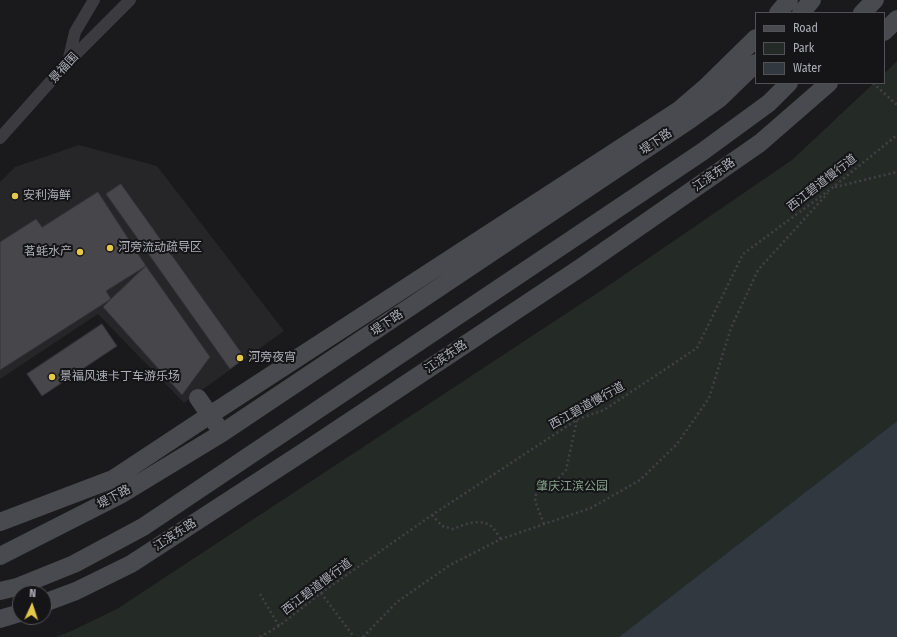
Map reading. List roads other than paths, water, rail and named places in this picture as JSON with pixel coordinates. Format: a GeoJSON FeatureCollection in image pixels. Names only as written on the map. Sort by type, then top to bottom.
{"type":"FeatureCollection","features":[{"type":"Feature","properties":{"kind":"main road"},"geometry":{"type":"LineString","coordinates":[[779,12],[789,0]]}},
{"type":"Feature","properties":{"kind":"main road"},"geometry":{"type":"LineString","coordinates":[[802,12],[812,0]]}},
{"type":"Feature","properties":{"kind":"main road"},"geometry":{"type":"LineString","coordinates":[[863,12],[875,0]]}},
{"type":"Feature","properties":{"kind":"main road"},"geometry":{"type":"LineString","coordinates":[[885,31],[897,19]]}},
{"type":"Feature","properties":{"kind":"main road","name":"堤下路"},"geometry":{"type":"LineString","coordinates":[[0,522],[113,479],[679,110],[707,86],[755,39]]}},
{"type":"Feature","properties":{"kind":"main road","name":"堤下路"},"geometry":{"type":"LineString","coordinates":[[0,556],[120,495],[222,433],[691,119],[719,99],[755,63]]}},
{"type":"Feature","properties":{"kind":"main road","name":"江滨东路"},"geometry":{"type":"LineString","coordinates":[[0,591],[18,586],[74,564],[143,527],[702,152],[769,102],[788,84]]}},
{"type":"Feature","properties":{"kind":"main road","name":"江滨东路"},"geometry":{"type":"LineString","coordinates":[[52,600],[76,591],[131,564],[322,440],[580,268],[760,143],[828,84]]}},
{"type":"Feature","properties":{"kind":"main road"},"geometry":{"type":"LineString","coordinates":[[198,398],[222,433]]}},
{"type":"Feature","properties":{"kind":"main road"},"geometry":{"type":"LineString","coordinates":[[0,619],[12,615]]}},
{"type":"Feature","properties":{"kind":"street"},"geometry":{"type":"LineString","coordinates":[[68,62],[75,32],[94,0]]}},
{"type":"Feature","properties":{"kind":"street","name":"景福围"},"geometry":{"type":"LineString","coordinates":[[0,138],[68,62],[130,0]]}},
{"type":"Feature","properties":{"kind":"water"},"geometry":{"type":"Polygon","coordinates":[[[897,421],[897,637],[619,637],[897,421]]]}},
{"type":"Feature","properties":{"kind":"place","name":"安利海鲜"},"geometry":{"type":"Point","coordinates":[15,196]}},
{"type":"Feature","properties":{"kind":"place","name":"河旁流动疏导区"},"geometry":{"type":"Point","coordinates":[110,248]}},
{"type":"Feature","properties":{"kind":"place","name":"茗蚝水产"},"geometry":{"type":"Point","coordinates":[80,252]}},
{"type":"Feature","properties":{"kind":"place","name":"河旁夜宵"},"geometry":{"type":"Point","coordinates":[240,358]}},
{"type":"Feature","properties":{"kind":"place","name":"景福风速卡丁车游乐场"},"geometry":{"type":"Point","coordinates":[52,377]}},
{"type":"Feature","properties":{"kind":"park label","name":"肇庆江滨公园"},"geometry":{"type":"Point","coordinates":[572,487]}}]}
